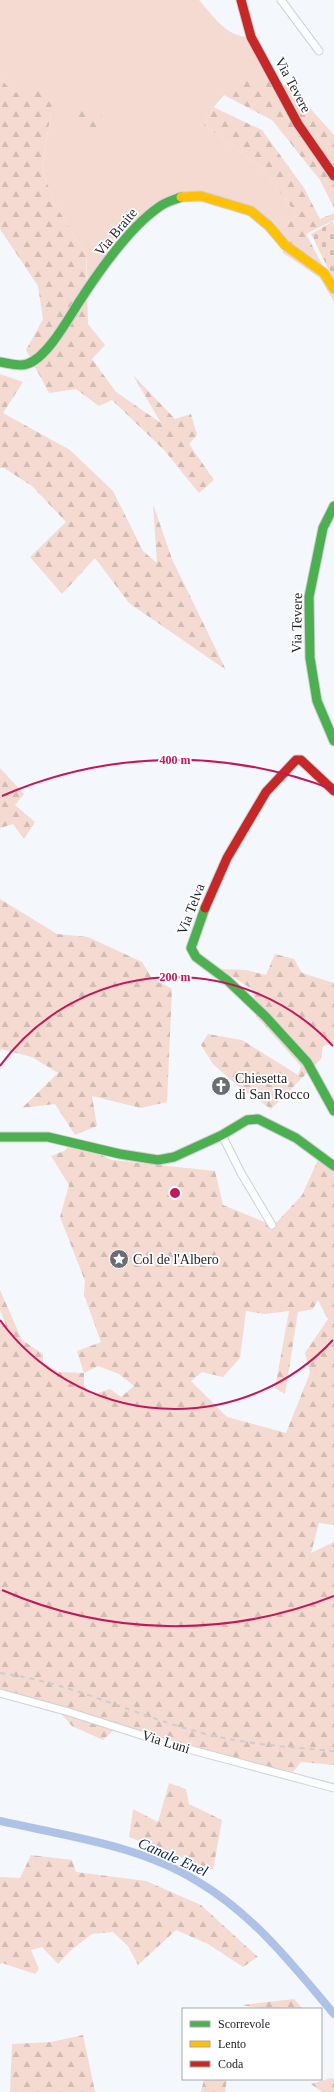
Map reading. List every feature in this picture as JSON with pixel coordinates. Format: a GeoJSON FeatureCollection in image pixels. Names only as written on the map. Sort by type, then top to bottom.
{"type":"FeatureCollection","features":[{"type":"Feature","properties":{"kind":"street","name":"Via Tevere"},"geometry":{"type":"LineString","coordinates":[[241,0],[243,14],[251,37],[298,124],[334,176]]}},
{"type":"Feature","properties":{"kind":"street"},"geometry":{"type":"LineString","coordinates":[[281,0],[319,51]]}},
{"type":"Feature","properties":{"kind":"street","name":"Via Braite"},"geometry":{"type":"LineString","coordinates":[[0,362],[21,365],[32,362],[55,340],[88,288],[136,226],[160,206],[180,197],[201,196],[251,211],[269,226],[285,245],[324,273],[334,289]]}},
{"type":"Feature","properties":{"kind":"street","name":"Via Tevere"},"geometry":{"type":"LineString","coordinates":[[334,506],[323,528],[309,597],[310,658],[317,701],[334,741]]}},
{"type":"Feature","properties":{"kind":"street","name":"Via Telva"},"geometry":{"type":"LineString","coordinates":[[334,791],[301,760],[296,760],[270,787],[252,814],[227,858],[200,919],[192,948],[196,957],[227,980],[264,1016],[306,1062],[334,1111]]}},
{"type":"Feature","properties":{"kind":"street"},"geometry":{"type":"LineString","coordinates":[[0,1137],[48,1137],[120,1154],[158,1160],[174,1157],[222,1135],[247,1120],[258,1119],[296,1138],[334,1166]]}},
{"type":"Feature","properties":{"kind":"street"},"geometry":{"type":"LineString","coordinates":[[222,1135],[251,1190],[272,1225]]}},
{"type":"Feature","properties":{"kind":"street","name":"Via Luni"},"geometry":{"type":"LineString","coordinates":[[0,1693],[69,1712],[166,1743],[334,1788]]}},
{"type":"Feature","properties":{"kind":"green space"},"geometry":{"type":"Polygon","coordinates":[[[0,0],[199,0],[228,30],[235,34],[251,37],[276,84],[224,95],[212,109],[204,125],[262,168],[297,215],[282,228],[283,243],[260,217],[201,196],[160,206],[88,288],[86,254],[54,203],[42,168],[52,105],[14,93],[0,78],[0,0]]]}},
{"type":"Feature","properties":{"kind":"green space"},"geometry":{"type":"Polygon","coordinates":[[[243,76],[291,87],[334,135],[334,208],[320,180],[272,120],[224,95],[243,76]]]}},
{"type":"Feature","properties":{"kind":"green space"},"geometry":{"type":"Polygon","coordinates":[[[0,78],[14,93],[37,87],[52,105],[42,168],[54,203],[86,254],[88,324],[105,345],[92,359],[116,392],[161,423],[133,375],[175,419],[191,414],[197,435],[189,444],[214,480],[199,493],[164,450],[112,400],[99,406],[76,389],[49,393],[26,350],[43,319],[38,286],[0,229],[0,78]]]}},
{"type":"Feature","properties":{"kind":"green space"},"geometry":{"type":"Polygon","coordinates":[[[213,107],[262,130],[304,188],[320,219],[334,213],[334,220],[306,234],[334,287],[334,302],[320,278],[283,253],[282,228],[297,215],[262,168],[204,125],[213,107]]]}},
{"type":"Feature","properties":{"kind":"green space"},"geometry":{"type":"Polygon","coordinates":[[[90,108],[109,122],[92,133],[74,112],[90,108]]]}},
{"type":"Feature","properties":{"kind":"green space"},"geometry":{"type":"Polygon","coordinates":[[[332,222],[334,225],[334,280],[311,234],[332,222]]]}},
{"type":"Feature","properties":{"kind":"green space"},"geometry":{"type":"Polygon","coordinates":[[[0,374],[23,382],[3,413],[70,450],[113,491],[143,551],[157,563],[153,504],[172,559],[226,670],[129,603],[95,558],[62,594],[30,557],[66,522],[32,486],[4,468],[0,468],[0,374]]]}},
{"type":"Feature","properties":{"kind":"green space"},"geometry":{"type":"Polygon","coordinates":[[[0,768],[24,794],[15,805],[35,822],[24,839],[13,824],[0,828],[0,768]]]}},
{"type":"Feature","properties":{"kind":"green space"},"geometry":{"type":"Polygon","coordinates":[[[0,899],[57,934],[88,937],[142,962],[151,977],[172,989],[167,1102],[141,1108],[92,1096],[97,1126],[75,1135],[55,1104],[22,1108],[58,1073],[32,1057],[0,1049],[0,899]]]}},
{"type":"Feature","properties":{"kind":"green space"},"geometry":{"type":"Polygon","coordinates":[[[275,954],[294,959],[302,973],[334,983],[334,1043],[323,1046],[321,1059],[271,1109],[239,1087],[213,1064],[201,1045],[208,1034],[242,1040],[298,1075],[301,1066],[256,1016],[253,990],[221,969],[246,970],[266,975],[275,954]]]}},
{"type":"Feature","properties":{"kind":"green space"},"geometry":{"type":"Polygon","coordinates":[[[73,1142],[112,1160],[215,1171],[223,1205],[272,1225],[277,1222],[302,1195],[318,1160],[334,1171],[334,1525],[319,1523],[311,1553],[334,1542],[334,1765],[301,1762],[293,1772],[234,1759],[117,1727],[103,1740],[72,1726],[56,1708],[0,1691],[0,1323],[6,1325],[0,1310],[0,1290],[22,1340],[43,1354],[43,1363],[59,1372],[84,1373],[77,1351],[101,1342],[84,1295],[85,1281],[60,1217],[69,1185],[51,1156],[64,1151],[73,1142]],[[318,1300],[313,1309],[298,1312],[285,1394],[275,1388],[289,1311],[265,1314],[246,1311],[240,1358],[223,1377],[202,1372],[191,1381],[227,1417],[286,1433],[310,1373],[305,1353],[328,1319],[318,1300]],[[98,1366],[84,1373],[84,1386],[92,1395],[110,1389],[121,1397],[134,1386],[119,1374],[98,1366]]]}},
{"type":"Feature","properties":{"kind":"green space"},"geometry":{"type":"Polygon","coordinates":[[[169,1783],[186,1789],[189,1804],[222,1820],[213,1870],[129,1837],[133,1809],[158,1822],[169,1783]]]}},
{"type":"Feature","properties":{"kind":"green space"},"geometry":{"type":"Polygon","coordinates":[[[31,1855],[72,1860],[76,1872],[146,1881],[201,1905],[258,1957],[243,1967],[208,1944],[176,1930],[138,1965],[128,1946],[113,1932],[92,1934],[71,1950],[58,1964],[42,1947],[31,1950],[39,1969],[35,1974],[2,1963],[0,1964],[0,1877],[20,1878],[31,1855]]]}},
{"type":"Feature","properties":{"kind":"green space"},"geometry":{"type":"Polygon","coordinates":[[[294,1999],[302,2008],[259,2008],[242,2005],[294,1999]]]}},
{"type":"Feature","properties":{"kind":"green space"},"geometry":{"type":"Polygon","coordinates":[[[83,2035],[95,2092],[10,2092],[12,2044],[51,2042],[83,2035]]]}},
{"type":"Feature","properties":{"kind":"green space"},"geometry":{"type":"Polygon","coordinates":[[[331,2078],[334,2079],[334,2092],[322,2092],[311,2084],[331,2078]]]}},
{"type":"Feature","properties":{"kind":"green space"},"geometry":{"type":"Polygon","coordinates":[[[204,2080],[227,2080],[225,2092],[201,2092],[204,2080]]]}},
{"type":"Feature","properties":{"kind":"waterway","name":"Canale Enel"},"geometry":{"type":"LineString","coordinates":[[0,1821],[76,1837],[127,1850],[175,1869],[197,1881],[217,1894],[254,1925],[287,1959],[334,2014]]}},
{"type":"Feature","properties":{"kind":"railway"},"geometry":{"type":"LineString","coordinates":[[0,1673],[50,1683],[171,1724],[229,1739],[334,1751]]}},
{"type":"Feature","properties":{"kind":"traffic: fast"},"geometry":{"type":"LineString","coordinates":[[0,362],[24,365],[35,360],[42,354],[63,328],[96,277],[126,238],[137,226],[159,207],[167,202],[181,197]]}},
{"type":"Feature","properties":{"kind":"traffic: fast"},"geometry":{"type":"LineString","coordinates":[[334,506],[323,528],[309,597],[310,658],[317,701],[334,741]]}},
{"type":"Feature","properties":{"kind":"traffic: fast"},"geometry":{"type":"LineString","coordinates":[[205,908],[191,948],[196,957],[227,980],[265,1016],[307,1062],[334,1111]]}},
{"type":"Feature","properties":{"kind":"traffic: fast"},"geometry":{"type":"LineString","coordinates":[[0,1137],[48,1137],[120,1154],[158,1160],[174,1157],[222,1135],[247,1120],[258,1119],[296,1138],[334,1166]]}},
{"type":"Feature","properties":{"kind":"traffic: slow"},"geometry":{"type":"LineString","coordinates":[[181,197],[201,196],[251,211],[269,226],[285,245],[324,273],[334,289]]}},
{"type":"Feature","properties":{"kind":"traffic: jam"},"geometry":{"type":"LineString","coordinates":[[241,0],[251,37],[298,124],[334,176]]}},
{"type":"Feature","properties":{"kind":"traffic: jam"},"geometry":{"type":"LineString","coordinates":[[205,908],[227,858],[266,792],[296,760],[301,760],[334,791]]}},
{"type":"Feature","properties":{"kind":"place","name":"Chiesetta di San Rocco"},"geometry":{"type":"Point","coordinates":[221,1086]}},
{"type":"Feature","properties":{"kind":"place","name":"Col de l'Albero"},"geometry":{"type":"Point","coordinates":[119,1259]}}]}
